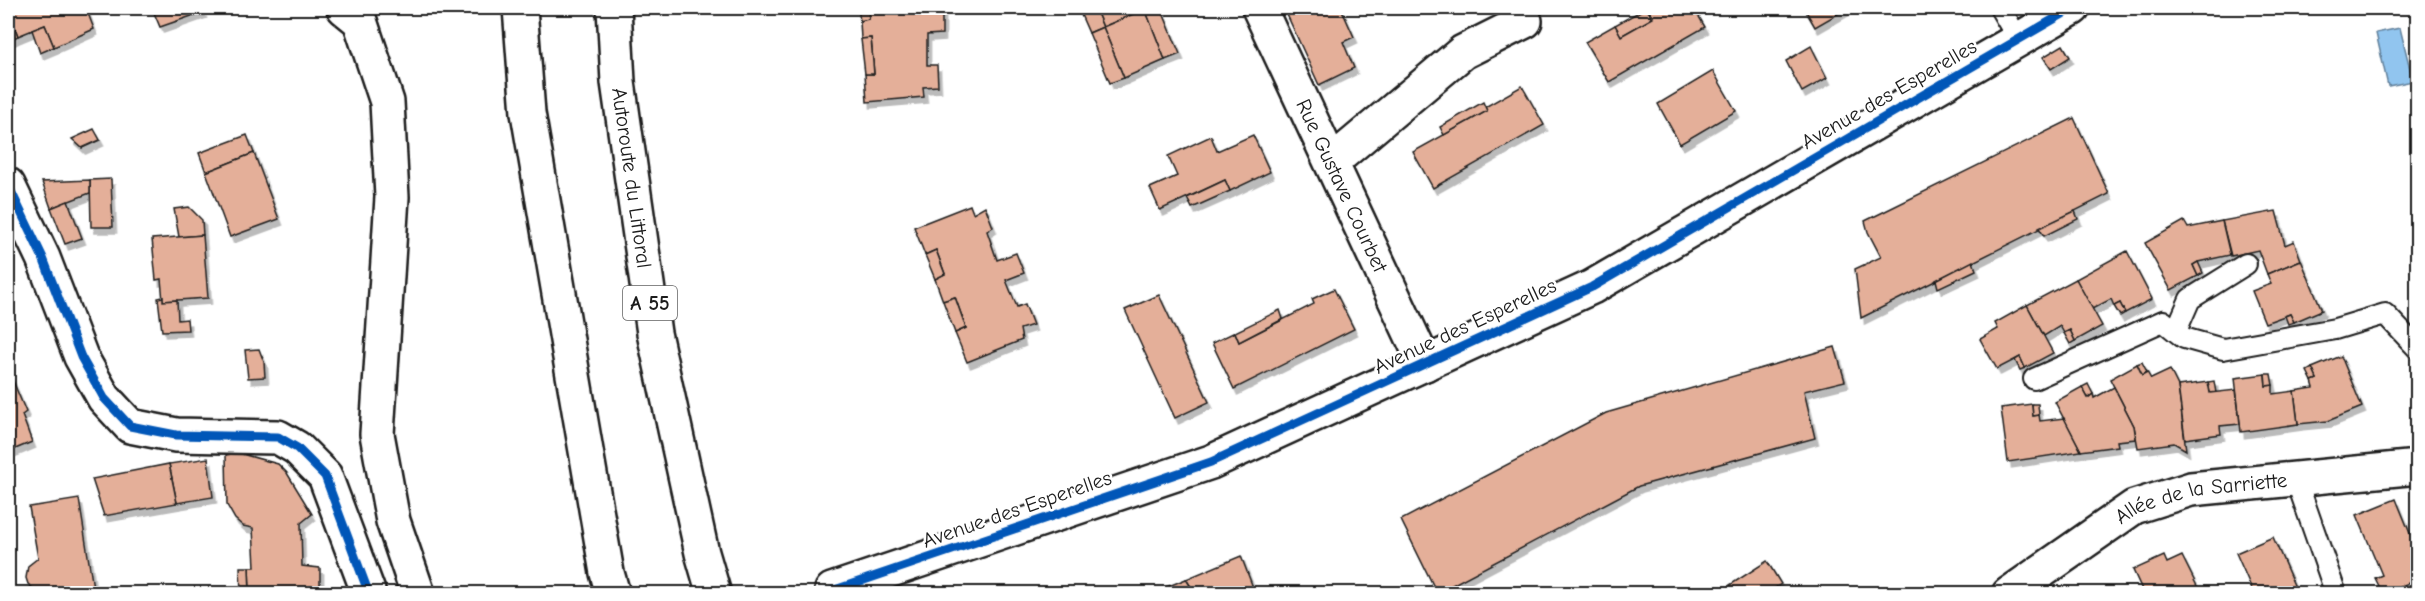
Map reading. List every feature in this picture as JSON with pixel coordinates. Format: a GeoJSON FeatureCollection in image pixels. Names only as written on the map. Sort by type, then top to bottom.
{"type":"FeatureCollection","features":[{"type":"Feature","properties":{"kind":"main road"},"geometry":{"type":"LineString","coordinates":[[344,8],[360,21],[387,102],[392,197],[377,434],[393,521],[417,594]]}},
{"type":"Feature","properties":{"kind":"main road"},"geometry":{"type":"LineString","coordinates":[[520,8],[528,113],[607,573],[613,594]]}},
{"type":"Feature","properties":{"kind":"main road","name":"Autoroute du Littoral"},"geometry":{"type":"LineString","coordinates":[[614,8],[618,82],[654,333],[702,553],[714,594]]}},
{"type":"Feature","properties":{"kind":"main road","name":"Rue Gustave Courbet"},"geometry":{"type":"LineString","coordinates":[[1259,8],[1425,364]]}},
{"type":"Feature","properties":{"kind":"main road","name":"Avenue des Esperelles"},"geometry":{"type":"LineString","coordinates":[[832,591],[1211,462],[1592,287],[2073,8]]}},
{"type":"Feature","properties":{"kind":"main road"},"geometry":{"type":"LineString","coordinates":[[1332,162],[1463,52],[1525,21]]}},
{"type":"Feature","properties":{"kind":"main road"},"geometry":{"type":"LineString","coordinates":[[8,185],[43,258],[81,357],[105,398],[130,426],[176,435],[278,437],[297,448],[325,476],[369,594]]}},
{"type":"Feature","properties":{"kind":"main road","name":"Allée de la Sarriette"},"geometry":{"type":"LineString","coordinates":[[2009,594],[2134,507],[2191,489],[2418,467]]}},
{"type":"Feature","properties":{"kind":"lane"},"geometry":{"type":"LineString","coordinates":[[2000,8],[2018,39]]}},
{"type":"Feature","properties":{"kind":"lane"},"geometry":{"type":"LineString","coordinates":[[2176,332],[2190,299],[2246,264]]}},
{"type":"Feature","properties":{"kind":"lane"},"geometry":{"type":"LineString","coordinates":[[2034,379],[2163,321],[2184,338],[2223,349],[2335,329],[2385,314],[2418,349]]}},
{"type":"Feature","properties":{"kind":"lane"},"geometry":{"type":"LineString","coordinates":[[2296,479],[2336,594]]}},
{"type":"Feature","properties":{"kind":"water"},"geometry":{"type":"Polygon","coordinates":[[[2400,28],[2413,81],[2388,86],[2376,33],[2400,28]]]}},
{"type":"Feature","properties":{"kind":"building"},"geometry":{"type":"Polygon","coordinates":[[[8,8],[86,8],[94,29],[54,47],[45,25],[18,36],[8,8]]]}},
{"type":"Feature","properties":{"kind":"building"},"geometry":{"type":"Polygon","coordinates":[[[152,8],[201,8],[203,12],[160,27],[152,8]]]}},
{"type":"Feature","properties":{"kind":"building"},"geometry":{"type":"Polygon","coordinates":[[[858,8],[868,8],[869,19],[860,21],[858,8]]]}},
{"type":"Feature","properties":{"kind":"building"},"geometry":{"type":"Polygon","coordinates":[[[868,8],[942,10],[942,34],[927,35],[927,65],[937,65],[938,86],[923,87],[924,97],[867,102],[865,74],[874,74],[871,38],[861,39],[860,21],[869,19],[868,8]]]}},
{"type":"Feature","properties":{"kind":"building"},"geometry":{"type":"Polygon","coordinates":[[[1078,8],[1095,8],[1103,27],[1089,33],[1078,8]]]}},
{"type":"Feature","properties":{"kind":"building"},"geometry":{"type":"Polygon","coordinates":[[[1095,8],[1144,8],[1145,9],[1103,27],[1095,8]]]}},
{"type":"Feature","properties":{"kind":"building"},"geometry":{"type":"Polygon","coordinates":[[[1161,8],[1180,54],[1165,60],[1145,9],[1161,8]]]}},
{"type":"Feature","properties":{"kind":"building"},"geometry":{"type":"Polygon","coordinates":[[[1284,8],[1314,8],[1315,10],[1341,8],[1354,37],[1343,42],[1354,68],[1319,85],[1284,8]]]}},
{"type":"Feature","properties":{"kind":"building"},"geometry":{"type":"Polygon","coordinates":[[[1646,8],[1653,18],[1621,36],[1615,25],[1646,8]]]}},
{"type":"Feature","properties":{"kind":"building"},"geometry":{"type":"Polygon","coordinates":[[[1648,8],[1694,8],[1705,27],[1609,82],[1585,42],[1615,25],[1621,36],[1653,18],[1648,8]]]}},
{"type":"Feature","properties":{"kind":"building"},"geometry":{"type":"Polygon","coordinates":[[[1804,8],[1848,8],[1815,27],[1804,8]]]}},
{"type":"Feature","properties":{"kind":"building"},"geometry":{"type":"Polygon","coordinates":[[[1145,9],[1165,60],[1124,78],[1103,27],[1145,9]]]}},
{"type":"Feature","properties":{"kind":"building"},"geometry":{"type":"Polygon","coordinates":[[[8,12],[18,36],[8,41],[8,12]]]}},
{"type":"Feature","properties":{"kind":"building"},"geometry":{"type":"Polygon","coordinates":[[[45,25],[54,47],[40,53],[32,30],[45,25]]]}},
{"type":"Feature","properties":{"kind":"building"},"geometry":{"type":"Polygon","coordinates":[[[1103,27],[1124,78],[1110,83],[1089,33],[1103,27]]]}},
{"type":"Feature","properties":{"kind":"building"},"geometry":{"type":"Polygon","coordinates":[[[871,38],[874,74],[865,74],[861,39],[871,38]]]}},
{"type":"Feature","properties":{"kind":"building"},"geometry":{"type":"Polygon","coordinates":[[[2063,45],[2070,57],[2051,69],[2043,57],[2063,45]]]}},
{"type":"Feature","properties":{"kind":"building"},"geometry":{"type":"Polygon","coordinates":[[[1811,46],[1827,78],[1802,92],[1786,61],[1811,46]]]}},
{"type":"Feature","properties":{"kind":"building"},"geometry":{"type":"Polygon","coordinates":[[[1713,71],[1736,111],[1680,144],[1658,104],[1713,71]]]}},
{"type":"Feature","properties":{"kind":"building"},"geometry":{"type":"Polygon","coordinates":[[[1522,86],[1544,125],[1433,188],[1413,152],[1487,111],[1485,107],[1522,86]]]}},
{"type":"Feature","properties":{"kind":"building"},"geometry":{"type":"Polygon","coordinates":[[[1483,102],[1487,111],[1444,135],[1440,127],[1483,102]]]}},
{"type":"Feature","properties":{"kind":"building"},"geometry":{"type":"Polygon","coordinates":[[[2074,118],[2109,194],[1861,318],[1855,269],[1881,257],[1865,221],[2074,118]]]}},
{"type":"Feature","properties":{"kind":"building"},"geometry":{"type":"Polygon","coordinates":[[[94,129],[100,140],[82,148],[72,139],[94,129]]]}},
{"type":"Feature","properties":{"kind":"building"},"geometry":{"type":"Polygon","coordinates":[[[247,135],[254,153],[206,172],[199,153],[247,135]]]}},
{"type":"Feature","properties":{"kind":"building"},"geometry":{"type":"Polygon","coordinates":[[[1253,135],[1270,172],[1230,191],[1225,180],[1160,210],[1150,188],[1177,176],[1168,156],[1211,136],[1217,151],[1253,135]]]}},
{"type":"Feature","properties":{"kind":"building"},"geometry":{"type":"Polygon","coordinates":[[[254,153],[279,219],[230,237],[206,172],[254,153]]]}},
{"type":"Feature","properties":{"kind":"building"},"geometry":{"type":"Polygon","coordinates":[[[111,179],[113,227],[91,227],[90,180],[111,179]]]}},
{"type":"Feature","properties":{"kind":"building"},"geometry":{"type":"Polygon","coordinates":[[[90,180],[90,193],[51,208],[42,182],[90,180]]]}},
{"type":"Feature","properties":{"kind":"building"},"geometry":{"type":"Polygon","coordinates":[[[1225,180],[1230,191],[1192,208],[1187,198],[1225,180]]]}},
{"type":"Feature","properties":{"kind":"building"},"geometry":{"type":"Polygon","coordinates":[[[68,201],[82,238],[65,244],[51,208],[68,201]]]}},
{"type":"Feature","properties":{"kind":"building"},"geometry":{"type":"Polygon","coordinates":[[[970,205],[973,213],[985,206],[993,227],[987,231],[997,260],[1016,253],[1024,273],[1006,280],[1017,307],[1025,304],[1033,325],[1020,329],[1022,340],[967,362],[955,333],[966,328],[955,297],[943,301],[935,279],[945,274],[936,250],[925,255],[914,227],[970,205]]]}},
{"type":"Feature","properties":{"kind":"building"},"geometry":{"type":"Polygon","coordinates":[[[189,207],[202,220],[203,235],[179,237],[174,209],[189,207]]]}},
{"type":"Feature","properties":{"kind":"building"},"geometry":{"type":"Polygon","coordinates":[[[2075,211],[2078,219],[2044,236],[2039,228],[2075,211]]]}},
{"type":"Feature","properties":{"kind":"building"},"geometry":{"type":"Polygon","coordinates":[[[2276,211],[2285,245],[2294,241],[2301,260],[2267,274],[2258,250],[2231,256],[2222,221],[2276,211]]]}},
{"type":"Feature","properties":{"kind":"building"},"geometry":{"type":"Polygon","coordinates":[[[2184,221],[2188,228],[2222,221],[2230,255],[2198,262],[2193,265],[2198,276],[2171,290],[2145,243],[2184,221]]]}},
{"type":"Feature","properties":{"kind":"building"},"geometry":{"type":"Polygon","coordinates":[[[203,235],[208,298],[163,301],[161,279],[156,280],[152,239],[203,235]]]}},
{"type":"Feature","properties":{"kind":"building"},"geometry":{"type":"Polygon","coordinates":[[[936,250],[945,274],[935,279],[925,255],[936,250]]]}},
{"type":"Feature","properties":{"kind":"building"},"geometry":{"type":"Polygon","coordinates":[[[2127,251],[2152,299],[2125,313],[2120,303],[2114,306],[2111,299],[2092,309],[2076,279],[2127,251]]]}},
{"type":"Feature","properties":{"kind":"building"},"geometry":{"type":"Polygon","coordinates":[[[2301,260],[2322,310],[2294,322],[2290,314],[2265,323],[2252,291],[2271,284],[2267,274],[2301,260]]]}},
{"type":"Feature","properties":{"kind":"building"},"geometry":{"type":"Polygon","coordinates":[[[1973,261],[1976,270],[1938,288],[1936,280],[1973,261]]]}},
{"type":"Feature","properties":{"kind":"building"},"geometry":{"type":"Polygon","coordinates":[[[2198,262],[2203,273],[2198,276],[2193,265],[2198,262]]]}},
{"type":"Feature","properties":{"kind":"building"},"geometry":{"type":"Polygon","coordinates":[[[2076,279],[2102,326],[2075,341],[2070,330],[2064,333],[2060,326],[2044,336],[2027,305],[2076,279]]]}},
{"type":"Feature","properties":{"kind":"building"},"geometry":{"type":"Polygon","coordinates":[[[1334,289],[1354,329],[1234,389],[1212,343],[1235,332],[1239,342],[1314,304],[1312,299],[1334,289]]]}},
{"type":"Feature","properties":{"kind":"building"},"geometry":{"type":"Polygon","coordinates":[[[1159,295],[1209,402],[1175,418],[1125,310],[1159,295]]]}},
{"type":"Feature","properties":{"kind":"building"},"geometry":{"type":"Polygon","coordinates":[[[163,297],[163,301],[177,300],[178,320],[187,319],[188,330],[162,331],[158,298],[163,297]]]}},
{"type":"Feature","properties":{"kind":"building"},"geometry":{"type":"Polygon","coordinates":[[[955,297],[966,328],[955,333],[943,301],[955,297]]]}},
{"type":"Feature","properties":{"kind":"building"},"geometry":{"type":"Polygon","coordinates":[[[2120,303],[2125,313],[2120,316],[2114,306],[2120,303]]]}},
{"type":"Feature","properties":{"kind":"building"},"geometry":{"type":"Polygon","coordinates":[[[2027,305],[2053,353],[2025,368],[2020,357],[1997,369],[1980,339],[1998,329],[1995,323],[2027,305]]]}},
{"type":"Feature","properties":{"kind":"building"},"geometry":{"type":"Polygon","coordinates":[[[1280,310],[1283,319],[1239,342],[1235,332],[1280,310]]]}},
{"type":"Feature","properties":{"kind":"building"},"geometry":{"type":"Polygon","coordinates":[[[2290,314],[2294,322],[2288,324],[2285,316],[2290,314]]]}},
{"type":"Feature","properties":{"kind":"building"},"geometry":{"type":"Polygon","coordinates":[[[2070,330],[2075,341],[2070,344],[2064,333],[2070,330]]]}},
{"type":"Feature","properties":{"kind":"building"},"geometry":{"type":"Polygon","coordinates":[[[1835,347],[1845,381],[1804,391],[1815,438],[1639,486],[1437,593],[1401,520],[1606,413],[1835,347]]]}},
{"type":"Feature","properties":{"kind":"building"},"geometry":{"type":"Polygon","coordinates":[[[259,349],[264,362],[265,377],[248,378],[245,350],[259,349]]]}},
{"type":"Feature","properties":{"kind":"building"},"geometry":{"type":"Polygon","coordinates":[[[2341,356],[2362,407],[2328,421],[2298,424],[2294,391],[2314,388],[2312,381],[2317,379],[2312,368],[2341,356]]]}},
{"type":"Feature","properties":{"kind":"building"},"geometry":{"type":"Polygon","coordinates":[[[2020,357],[2025,368],[2020,370],[2015,360],[2020,357]]]}},
{"type":"Feature","properties":{"kind":"building"},"geometry":{"type":"Polygon","coordinates":[[[2142,362],[2147,372],[2142,375],[2137,364],[2142,362]]]}},
{"type":"Feature","properties":{"kind":"building"},"geometry":{"type":"Polygon","coordinates":[[[2137,364],[2142,375],[2147,372],[2151,379],[2170,370],[2178,386],[2186,450],[2174,443],[2138,448],[2134,426],[2110,379],[2137,364]]]}},
{"type":"Feature","properties":{"kind":"building"},"geometry":{"type":"Polygon","coordinates":[[[2312,368],[2317,379],[2312,381],[2307,371],[2312,368]]]}},
{"type":"Feature","properties":{"kind":"building"},"geometry":{"type":"Polygon","coordinates":[[[10,374],[26,412],[22,415],[32,442],[8,452],[8,376],[10,374]]]}},
{"type":"Feature","properties":{"kind":"building"},"geometry":{"type":"Polygon","coordinates":[[[2265,374],[2266,386],[2273,385],[2273,394],[2294,391],[2298,424],[2241,432],[2235,378],[2265,374]]]}},
{"type":"Feature","properties":{"kind":"building"},"geometry":{"type":"Polygon","coordinates":[[[2265,374],[2271,374],[2273,385],[2266,386],[2265,374]]]}},
{"type":"Feature","properties":{"kind":"building"},"geometry":{"type":"Polygon","coordinates":[[[2214,381],[2216,393],[2210,393],[2208,382],[2214,381]]]}},
{"type":"Feature","properties":{"kind":"building"},"geometry":{"type":"Polygon","coordinates":[[[2208,382],[2210,393],[2236,390],[2240,424],[2220,426],[2221,434],[2185,439],[2178,386],[2208,382]]]}},
{"type":"Feature","properties":{"kind":"building"},"geometry":{"type":"Polygon","coordinates":[[[2088,384],[2093,394],[2088,398],[2082,387],[2088,384]]]}},
{"type":"Feature","properties":{"kind":"building"},"geometry":{"type":"Polygon","coordinates":[[[2082,387],[2088,398],[2093,394],[2094,398],[2114,387],[2134,426],[2136,439],[2117,441],[2118,446],[2081,451],[2055,402],[2082,387]]]}},
{"type":"Feature","properties":{"kind":"building"},"geometry":{"type":"Polygon","coordinates":[[[2032,404],[2033,416],[2039,415],[2040,421],[2064,418],[2081,451],[2008,462],[2001,408],[2032,404]]]}},
{"type":"Feature","properties":{"kind":"building"},"geometry":{"type":"Polygon","coordinates":[[[2032,404],[2038,404],[2039,415],[2033,416],[2032,404]]]}},
{"type":"Feature","properties":{"kind":"building"},"geometry":{"type":"Polygon","coordinates":[[[238,453],[278,464],[287,473],[312,514],[301,523],[302,566],[320,568],[320,594],[250,594],[249,567],[255,567],[253,528],[243,526],[235,519],[227,505],[226,455],[238,453]]]}},
{"type":"Feature","properties":{"kind":"building"},"geometry":{"type":"Polygon","coordinates":[[[208,458],[213,497],[177,503],[169,464],[208,458]]]}},
{"type":"Feature","properties":{"kind":"building"},"geometry":{"type":"Polygon","coordinates":[[[169,464],[177,503],[104,516],[92,479],[169,464]]]}},
{"type":"Feature","properties":{"kind":"building"},"geometry":{"type":"Polygon","coordinates":[[[79,499],[94,594],[38,592],[28,584],[26,578],[28,566],[38,558],[29,507],[79,499]]]}},
{"type":"Feature","properties":{"kind":"building"},"geometry":{"type":"Polygon","coordinates":[[[2396,499],[2418,553],[2418,579],[2383,594],[2375,578],[2382,575],[2357,515],[2396,499]]]}},
{"type":"Feature","properties":{"kind":"building"},"geometry":{"type":"Polygon","coordinates":[[[2273,537],[2297,592],[2294,594],[2254,594],[2236,553],[2273,537]]]}},
{"type":"Feature","properties":{"kind":"building"},"geometry":{"type":"Polygon","coordinates":[[[1241,556],[1254,590],[1249,594],[1176,594],[1191,587],[1186,579],[1241,556]]]}},
{"type":"Feature","properties":{"kind":"building"},"geometry":{"type":"Polygon","coordinates":[[[2164,556],[2167,563],[2182,556],[2201,594],[2144,594],[2133,570],[2164,556]]]}},
{"type":"Feature","properties":{"kind":"building"},"geometry":{"type":"Polygon","coordinates":[[[1767,561],[1781,584],[1772,590],[1774,594],[1736,594],[1730,585],[1767,561]]]}},
{"type":"Feature","properties":{"kind":"building"},"geometry":{"type":"Polygon","coordinates":[[[240,567],[249,567],[250,594],[241,594],[240,567]]]}},
{"type":"Feature","properties":{"kind":"building"},"geometry":{"type":"Polygon","coordinates":[[[1186,579],[1191,587],[1176,594],[1160,594],[1159,590],[1186,579]]]}},
{"type":"Feature","properties":{"kind":"cycle path"},"geometry":{"type":"LineString","coordinates":[[823,594],[1211,462],[1592,287],[2073,8]]}},
{"type":"Feature","properties":{"kind":"cycle path"},"geometry":{"type":"LineString","coordinates":[[8,185],[43,258],[81,357],[104,398],[130,426],[176,435],[278,437],[297,448],[325,476],[369,594]]}}]}
